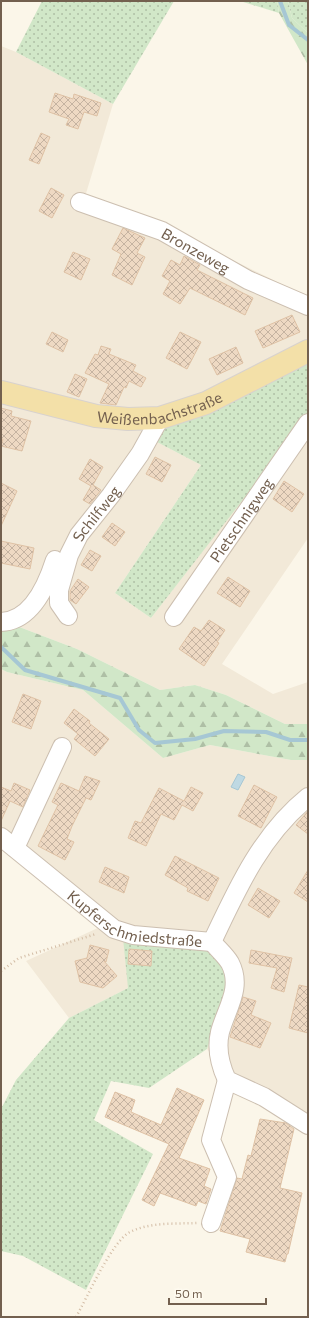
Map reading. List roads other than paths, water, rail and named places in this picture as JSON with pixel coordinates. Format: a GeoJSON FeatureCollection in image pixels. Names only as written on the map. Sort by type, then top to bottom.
{"type":"FeatureCollection","features":[{"type":"Feature","properties":{"kind":"main road","name":"Weißenbachstraße"},"geometry":{"type":"LineString","coordinates":[[1,392],[96,416],[128,419],[160,418],[206,403],[308,351]]}},
{"type":"Feature","properties":{"kind":"street","name":"Bronzeweg"},"geometry":{"type":"LineString","coordinates":[[80,202],[162,232],[248,280],[308,306]]}},
{"type":"Feature","properties":{"kind":"street","name":"Schilfweg"},"geometry":{"type":"LineString","coordinates":[[68,616],[59,603],[59,590],[78,535],[111,495],[140,454],[160,418]]}},
{"type":"Feature","properties":{"kind":"street","name":"Pietschnigweg"},"geometry":{"type":"LineString","coordinates":[[174,617],[308,423]]}},
{"type":"Feature","properties":{"kind":"street"},"geometry":{"type":"LineString","coordinates":[[1,622],[10,622],[28,610],[40,597],[49,580],[58,552]]}},
{"type":"Feature","properties":{"kind":"street"},"geometry":{"type":"LineString","coordinates":[[8,843],[62,747]]}},
{"type":"Feature","properties":{"kind":"street","name":"Kupferschmiedstraße"},"geometry":{"type":"LineString","coordinates":[[8,843],[114,929],[134,935],[212,942],[244,874],[265,842],[308,797]]}},
{"type":"Feature","properties":{"kind":"street"},"geometry":{"type":"LineString","coordinates":[[211,1223],[227,1177],[211,1140],[227,1080],[221,1067],[218,1051],[220,1033],[235,991],[234,972],[230,962],[212,942]]}},
{"type":"Feature","properties":{"kind":"street"},"geometry":{"type":"LineString","coordinates":[[227,1080],[264,1097],[308,1126]]}},
{"type":"Feature","properties":{"kind":"water"},"geometry":{"type":"Polygon","coordinates":[[[238,774],[245,777],[238,790],[231,787],[238,774]]]}},
{"type":"Feature","properties":{"kind":"waterway"},"geometry":{"type":"LineString","coordinates":[[280,1],[289,25],[308,40]]}},
{"type":"Feature","properties":{"kind":"waterway"},"geometry":{"type":"LineString","coordinates":[[1,647],[25,670],[120,698],[139,730],[155,743],[195,739],[224,731],[266,732],[290,740],[308,740]]}}]}
